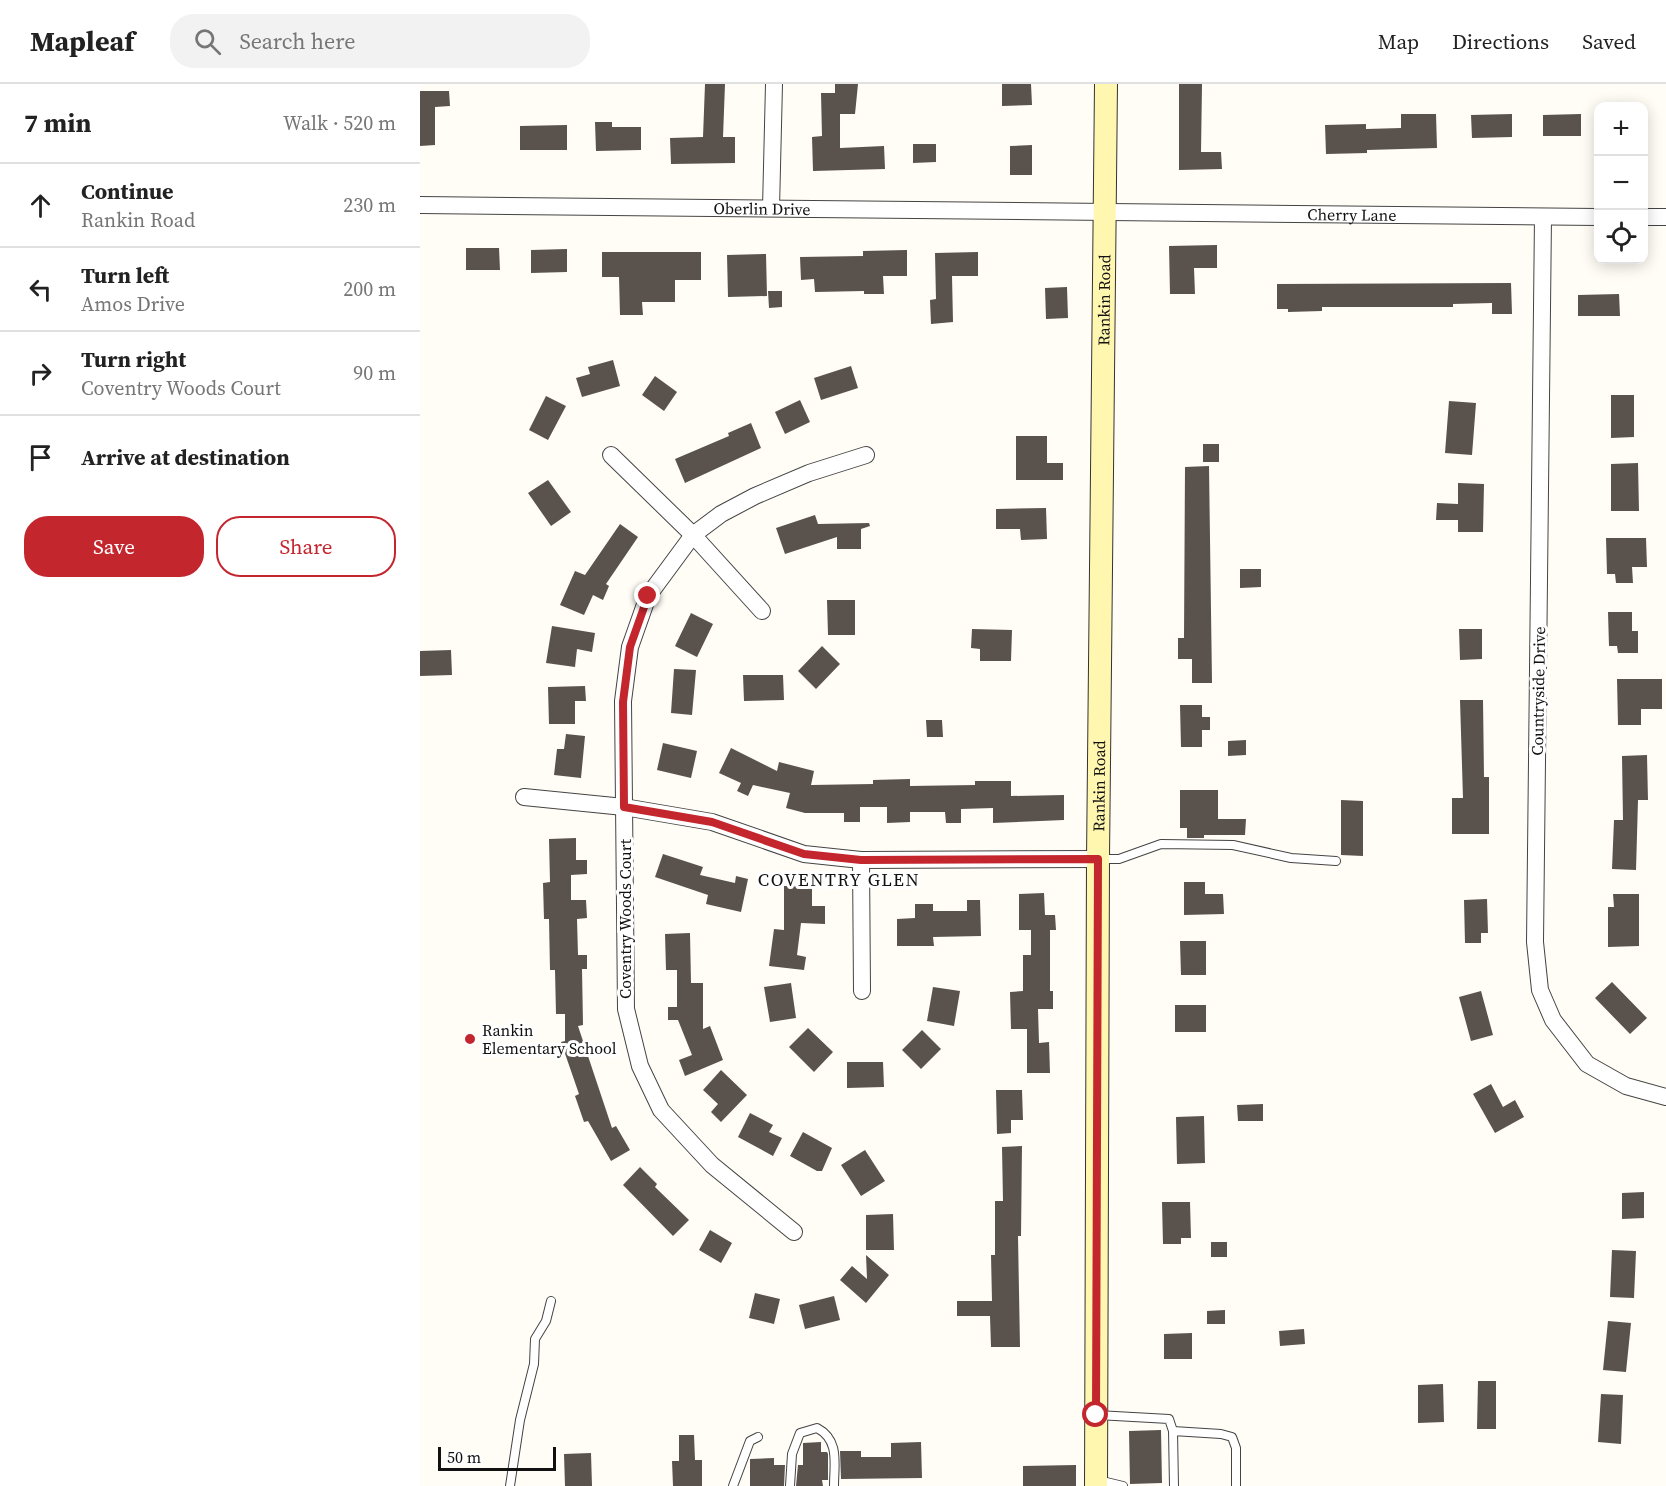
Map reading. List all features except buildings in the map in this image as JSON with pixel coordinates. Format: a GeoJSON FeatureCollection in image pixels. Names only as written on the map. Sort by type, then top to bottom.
{"type":"FeatureCollection","features":[{"type":"Feature","properties":{"kind":"street"},"geometry":{"type":"LineString","coordinates":[[771,208],[774,84]]}},
{"type":"Feature","properties":{"kind":"street","name":"Rankin Road"},"geometry":{"type":"LineString","coordinates":[[1096,1483],[1098,859],[1106,84]]}},
{"type":"Feature","properties":{"kind":"street","name":"Oberlin Drive"},"geometry":{"type":"LineString","coordinates":[[420,205],[1105,212]]}},
{"type":"Feature","properties":{"kind":"street","name":"Cherry Lane"},"geometry":{"type":"LineString","coordinates":[[1105,212],[1594,217]]}},
{"type":"Feature","properties":{"kind":"street","name":"Countryside Drive"},"geometry":{"type":"LineString","coordinates":[[1543,216],[1535,942],[1540,990],[1553,1020],[1587,1064],[1626,1086],[1666,1097]]}},
{"type":"Feature","properties":{"kind":"street"},"geometry":{"type":"LineString","coordinates":[[1648,217],[1666,217]]}},
{"type":"Feature","properties":{"kind":"street"},"geometry":{"type":"LineString","coordinates":[[610,455],[693,535],[762,611]]}},
{"type":"Feature","properties":{"kind":"street","name":"Coventry Woods Court"},"geometry":{"type":"LineString","coordinates":[[794,1232],[712,1165],[668,1118],[661,1110],[640,1066],[626,1009],[623,702],[630,647],[648,596],[693,535],[721,514],[755,496],[809,472],[866,455]]}},
{"type":"Feature","properties":{"kind":"street"},"geometry":{"type":"LineString","coordinates":[[524,797],[624,807],[712,822],[804,854],[861,860],[1098,859]]}},
{"type":"Feature","properties":{"kind":"street"},"geometry":{"type":"LineString","coordinates":[[861,860],[862,991]]}},
{"type":"Feature","properties":{"kind":"lane"},"geometry":{"type":"LineString","coordinates":[[1098,859],[1119,859],[1145,848],[1171,844],[1233,845],[1291,858],[1336,861]]}},
{"type":"Feature","properties":{"kind":"lane"},"geometry":{"type":"LineString","coordinates":[[510,1486],[520,1420],[534,1364],[535,1339],[546,1321],[551,1301]]}},
{"type":"Feature","properties":{"kind":"lane"},"geometry":{"type":"LineString","coordinates":[[1096,1415],[1165,1417],[1172,1423],[1174,1486]]}},
{"type":"Feature","properties":{"kind":"lane"},"geometry":{"type":"LineString","coordinates":[[790,1486],[792,1454],[800,1433],[817,1428],[826,1433],[834,1445],[834,1486]]}},
{"type":"Feature","properties":{"kind":"lane"},"geometry":{"type":"LineString","coordinates":[[1173,1431],[1221,1434],[1232,1437],[1236,1448],[1236,1486]]}},
{"type":"Feature","properties":{"kind":"lane"},"geometry":{"type":"LineString","coordinates":[[733,1486],[750,1441],[758,1437]]}},
{"type":"Feature","properties":{"kind":"lane"},"geometry":{"type":"LineString","coordinates":[[1096,1483],[1123,1486]]}},
{"type":"Feature","properties":{"kind":"place","name":"Rankin Elementary School"},"geometry":{"type":"Point","coordinates":[470,1039]}},
{"type":"Feature","properties":{"kind":"district","name":"COVENTRY GLEN"},"geometry":{"type":"Point","coordinates":[839,879]}},
{"type":"Feature","properties":{"kind":"route"},"geometry":{"type":"LineString","coordinates":[[648,596],[630,647],[623,702],[624,807],[712,822],[755,839],[804,854],[861,860],[1098,859],[1096,1415]]}}]}
